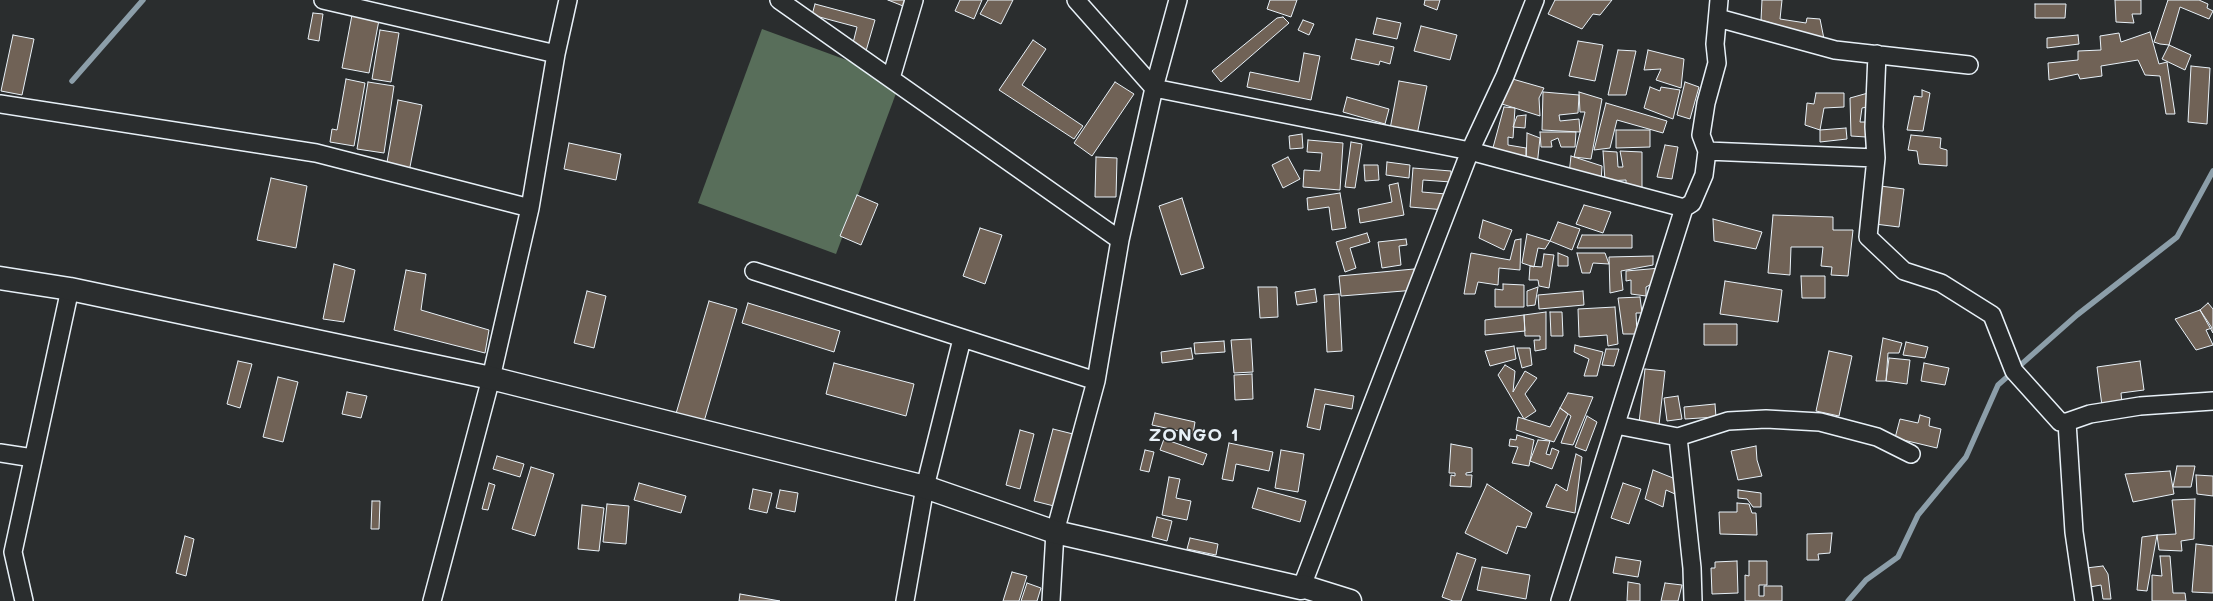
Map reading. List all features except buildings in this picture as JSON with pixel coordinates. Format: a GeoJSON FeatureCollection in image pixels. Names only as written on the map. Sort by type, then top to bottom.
{"type":"FeatureCollection","features":[{"type":"Feature","properties":{"kind":"street"},"geometry":{"type":"LineString","coordinates":[[323,0],[556,54]]}},
{"type":"Feature","properties":{"kind":"street"},"geometry":{"type":"LineString","coordinates":[[432,601],[491,378],[530,208],[556,54],[568,0]]}},
{"type":"Feature","properties":{"kind":"street"},"geometry":{"type":"LineString","coordinates":[[779,0],[1120,240]]}},
{"type":"Feature","properties":{"kind":"street"},"geometry":{"type":"LineString","coordinates":[[891,78],[914,0]]}},
{"type":"Feature","properties":{"kind":"street"},"geometry":{"type":"LineString","coordinates":[[1076,0],[1154,88],[1470,151],[1684,208]]}},
{"type":"Feature","properties":{"kind":"street"},"geometry":{"type":"LineString","coordinates":[[1051,601],[1055,532],[1096,381],[1120,240],[1154,88],[1178,0]]}},
{"type":"Feature","properties":{"kind":"street"},"geometry":{"type":"LineString","coordinates":[[1301,592],[1470,151],[1505,76],[1536,0]]}},
{"type":"Feature","properties":{"kind":"street"},"geometry":{"type":"LineString","coordinates":[[1560,601],[1684,208],[1692,203],[1704,175],[1707,151],[1701,135],[1706,103],[1717,63],[1715,44],[1719,0]]}},
{"type":"Feature","properties":{"kind":"street"},"geometry":{"type":"LineString","coordinates":[[1718,18],[1835,50],[1969,65]]}},
{"type":"Feature","properties":{"kind":"street"},"geometry":{"type":"LineString","coordinates":[[1877,54],[1874,127],[1876,158],[1868,237],[1904,271],[1941,283],[1992,315],[2014,371],[2060,422],[2067,422],[2090,414],[2140,406],[2213,401]]}},
{"type":"Feature","properties":{"kind":"street"},"geometry":{"type":"LineString","coordinates":[[0,104],[316,154],[530,208]]}},
{"type":"Feature","properties":{"kind":"street"},"geometry":{"type":"LineString","coordinates":[[1707,151],[1876,158]]}},
{"type":"Feature","properties":{"kind":"street"},"geometry":{"type":"LineString","coordinates":[[754,271],[1096,381]]}},
{"type":"Feature","properties":{"kind":"street"},"geometry":{"type":"LineString","coordinates":[[0,278],[70,289],[491,378],[925,487],[1055,532],[1301,592],[1350,601]]}},
{"type":"Feature","properties":{"kind":"street"},"geometry":{"type":"LineString","coordinates":[[24,601],[12,552],[70,289]]}},
{"type":"Feature","properties":{"kind":"street"},"geometry":{"type":"LineString","coordinates":[[905,601],[925,487],[962,339]]}},
{"type":"Feature","properties":{"kind":"street"},"geometry":{"type":"LineString","coordinates":[[1616,425],[1678,437],[1728,421],[1766,419],[1820,422],[1877,437],[1911,454]]}},
{"type":"Feature","properties":{"kind":"street"},"geometry":{"type":"LineString","coordinates":[[2067,422],[2074,532],[2084,601]]}},
{"type":"Feature","properties":{"kind":"street"},"geometry":{"type":"LineString","coordinates":[[1678,437],[1692,568],[1693,601]]}},
{"type":"Feature","properties":{"kind":"street"},"geometry":{"type":"LineString","coordinates":[[0,453],[33,458]]}},
{"type":"Feature","properties":{"kind":"green space"},"geometry":{"type":"Polygon","coordinates":[[[762,29],[901,80],[836,254],[698,203],[762,29]]]}},
{"type":"Feature","properties":{"kind":"waterway"},"geometry":{"type":"LineString","coordinates":[[72,81],[143,0]]}},
{"type":"Feature","properties":{"kind":"waterway"},"geometry":{"type":"LineString","coordinates":[[1848,601],[1866,580],[1898,557],[1918,515],[1966,457],[1998,385],[2077,315],[2177,237],[2213,171]]}},
{"type":"Feature","properties":{"kind":"district","name":"ZONGO 1"},"geometry":{"type":"Point","coordinates":[1194,435]}}]}
